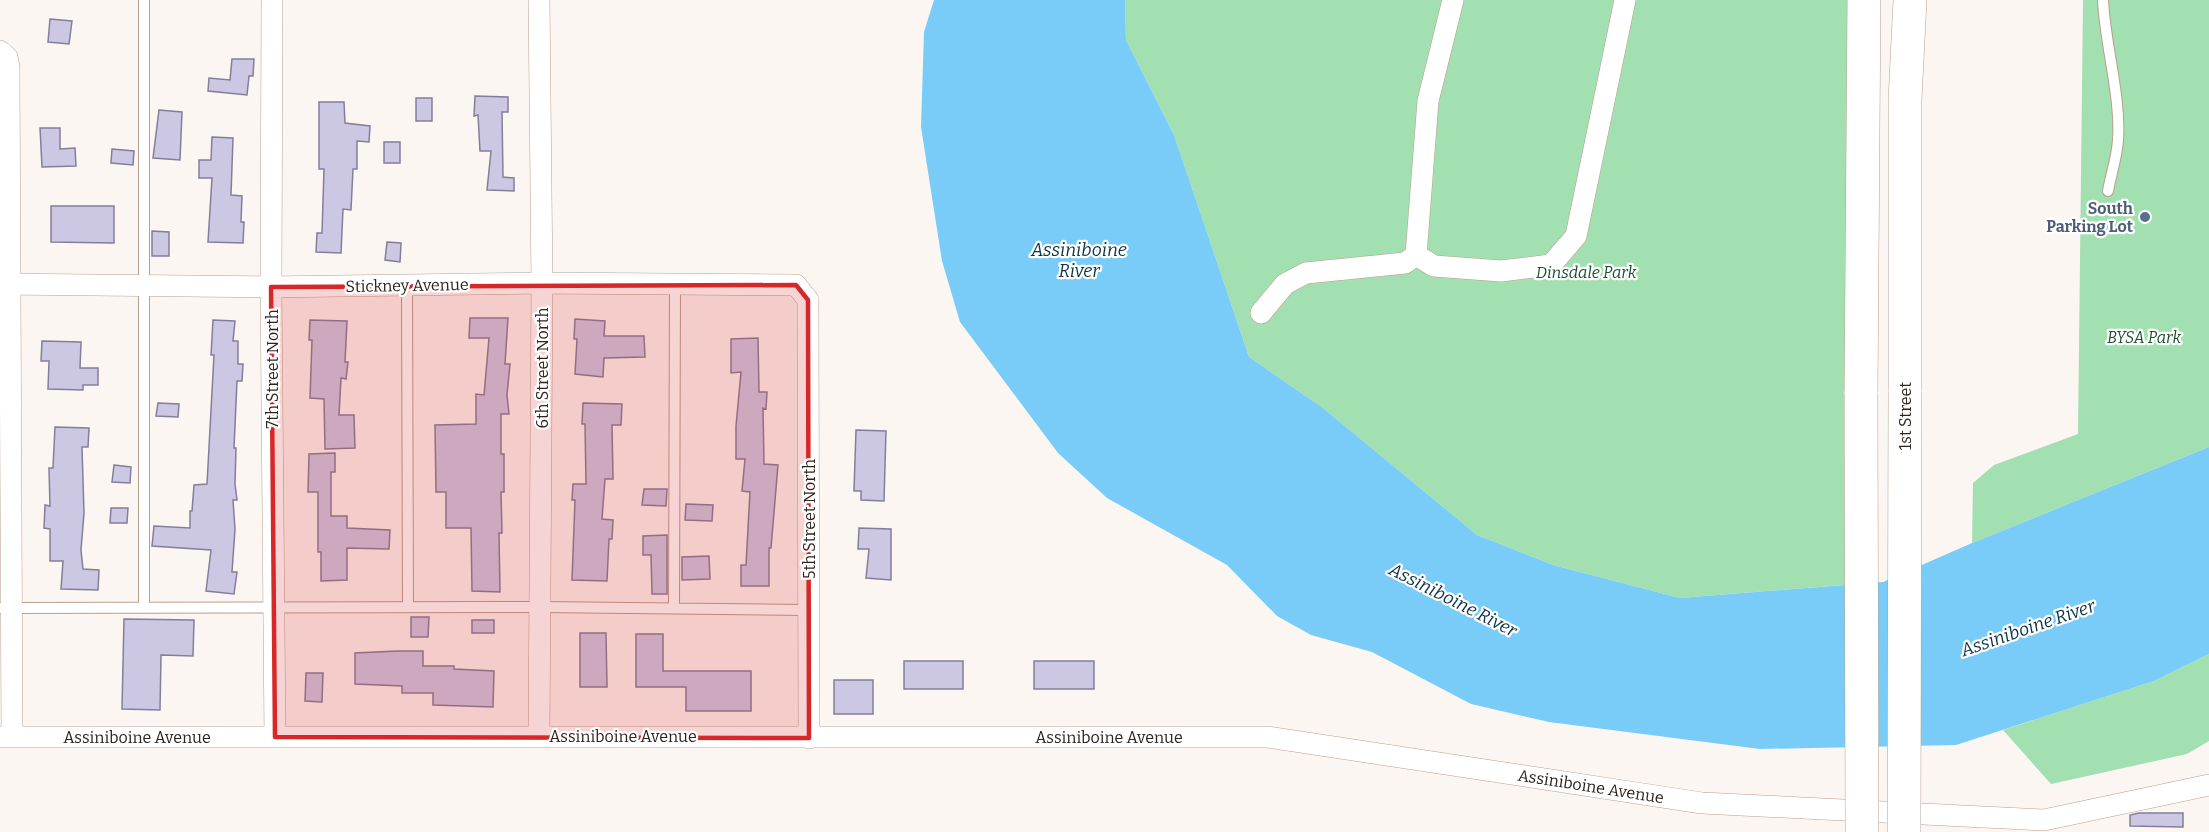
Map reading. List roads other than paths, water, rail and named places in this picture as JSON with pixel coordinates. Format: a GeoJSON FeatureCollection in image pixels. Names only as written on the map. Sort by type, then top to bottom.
{"type":"FeatureCollection","features":[{"type":"Feature","properties":{"kind":"main road"},"geometry":{"type":"LineString","coordinates":[[1862,832],[1861,394],[1864,0]]}},
{"type":"Feature","properties":{"kind":"main road","name":"1st Street"},"geometry":{"type":"LineString","coordinates":[[1904,832],[1905,100],[1910,0]]}},
{"type":"Feature","properties":{"kind":"street","name":"7th Street North"},"geometry":{"type":"LineString","coordinates":[[272,0],[271,287],[275,737]]}},
{"type":"Feature","properties":{"kind":"street","name":"6th Street North"},"geometry":{"type":"LineString","coordinates":[[539,0],[542,283],[539,736]]}},
{"type":"Feature","properties":{"kind":"street"},"geometry":{"type":"LineString","coordinates":[[1261,313],[1286,284],[1306,273],[1405,263],[1416,255],[1428,101],[1453,0]]}},
{"type":"Feature","properties":{"kind":"street"},"geometry":{"type":"LineString","coordinates":[[1416,255],[1434,266],[1501,271],[1551,265],[1576,236],[1625,0]]}},
{"type":"Feature","properties":{"kind":"street"},"geometry":{"type":"LineString","coordinates":[[0,51],[7,57],[9,67],[6,284],[6,737]]}},
{"type":"Feature","properties":{"kind":"street","name":"Stickney Avenue"},"geometry":{"type":"LineString","coordinates":[[6,284],[271,287],[542,283],[795,285],[808,300]]}},
{"type":"Feature","properties":{"kind":"street","name":"5th Street North"},"geometry":{"type":"LineString","coordinates":[[808,300],[809,738]]}},
{"type":"Feature","properties":{"kind":"street","name":"Assiniboine Avenue"},"geometry":{"type":"LineString","coordinates":[[6,737],[1268,737],[1702,803],[2043,820],[2209,785]]}},
{"type":"Feature","properties":{"kind":"lane"},"geometry":{"type":"LineString","coordinates":[[144,0],[144,608]]}},
{"type":"Feature","properties":{"kind":"lane"},"geometry":{"type":"LineString","coordinates":[[2103,0],[2104,27],[2115,91],[2118,140],[2108,191]]}},
{"type":"Feature","properties":{"kind":"lane"},"geometry":{"type":"LineString","coordinates":[[674,608],[675,284]]}},
{"type":"Feature","properties":{"kind":"lane"},"geometry":{"type":"LineString","coordinates":[[407,285],[408,607]]}},
{"type":"Feature","properties":{"kind":"lane"},"geometry":{"type":"LineString","coordinates":[[6,608],[540,607],[809,610]]}},
{"type":"Feature","properties":{"kind":"water","name":"Assiniboine River"},"geometry":{"type":"Polygon","coordinates":[[[934,0],[1125,0],[1126,40],[1174,135],[1249,357],[1323,408],[1477,535],[1553,565],[1680,598],[1883,582],[1972,543],[2209,447],[2209,654],[2154,681],[1956,745],[1760,749],[1549,722],[1471,704],[1372,652],[1311,635],[1277,616],[1227,565],[1107,498],[1058,453],[960,322],[942,261],[921,127],[924,32],[934,0]]]}},
{"type":"Feature","properties":{"kind":"place","name":"South Parking Lot"},"geometry":{"type":"Point","coordinates":[2145,217]}},
{"type":"Feature","properties":{"kind":"park label","name":"Dinsdale Park"},"geometry":{"type":"Point","coordinates":[1586,272]}},
{"type":"Feature","properties":{"kind":"park label","name":"BYSA Park"},"geometry":{"type":"Point","coordinates":[2144,337]}}]}
